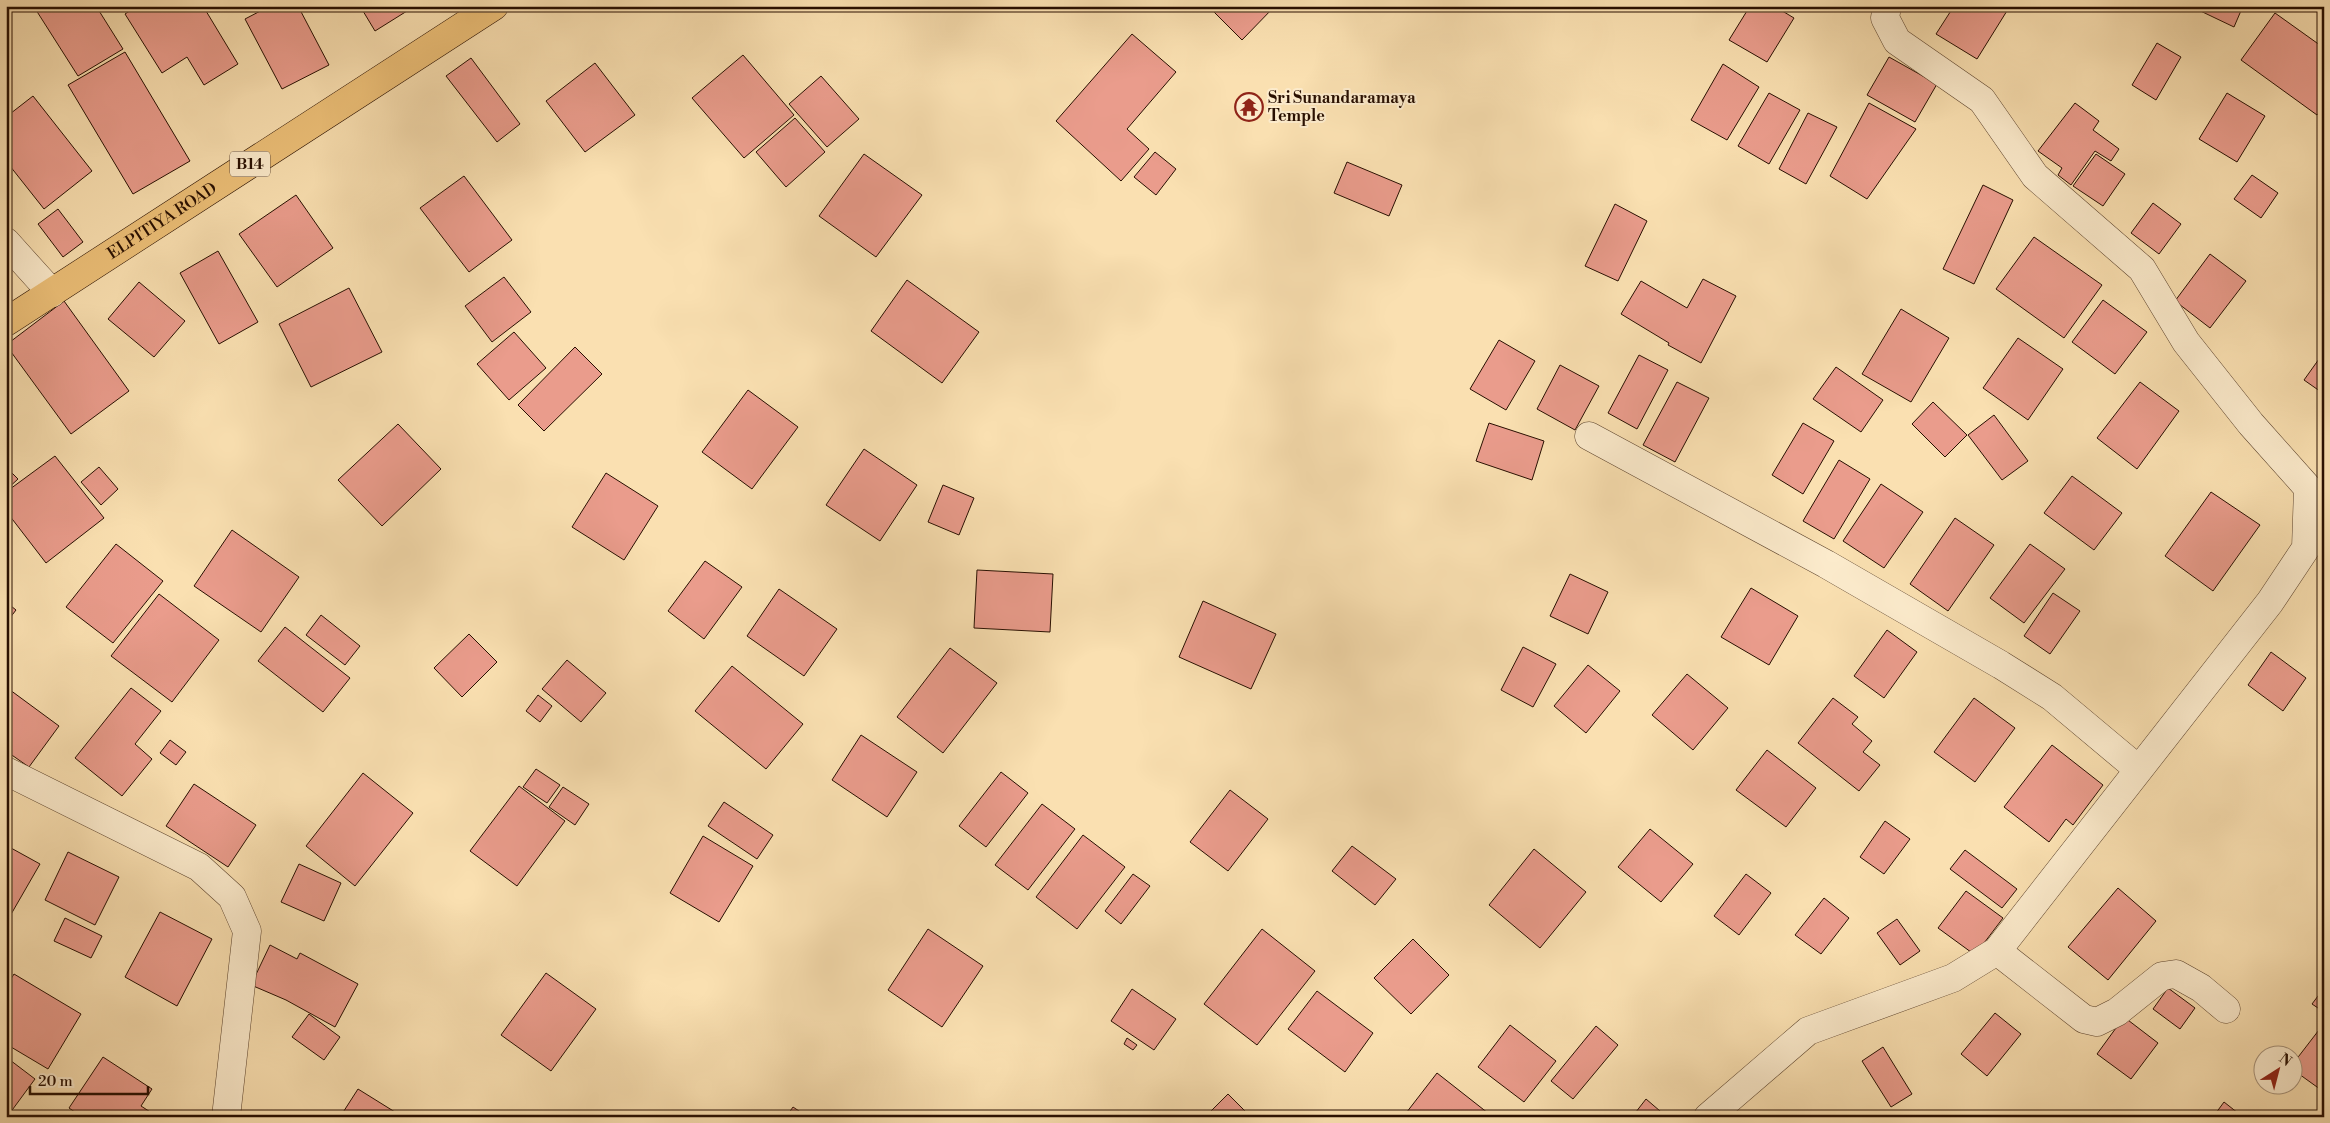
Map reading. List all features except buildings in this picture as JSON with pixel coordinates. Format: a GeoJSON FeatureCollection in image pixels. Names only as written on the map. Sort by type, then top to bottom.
{"type":"FeatureCollection","features":[{"type":"Feature","properties":{"kind":"main road","name":"ELPITIYA ROAD"},"geometry":{"type":"LineString","coordinates":[[6,322],[494,6]]}},
{"type":"Feature","properties":{"kind":"street"},"geometry":{"type":"LineString","coordinates":[[1708,1117],[1808,1031],[1953,978],[1997,951],[2270,602],[2306,548],[2316,501],[2308,488],[2251,424],[2186,342],[2142,269],[2035,176],[1982,100],[1897,40],[1885,18],[1887,6]]}},
{"type":"Feature","properties":{"kind":"street"},"geometry":{"type":"LineString","coordinates":[[6,242],[52,293]]}},
{"type":"Feature","properties":{"kind":"street"},"geometry":{"type":"LineString","coordinates":[[1590,436],[1826,564],[2001,665],[2052,697],[2138,770]]}},
{"type":"Feature","properties":{"kind":"street"},"geometry":{"type":"LineString","coordinates":[[6,771],[199,867],[232,897],[247,931],[226,1117]]}},
{"type":"Feature","properties":{"kind":"street"},"geometry":{"type":"LineString","coordinates":[[1997,951],[2084,1019],[2097,1022],[2117,1012],[2162,976],[2176,974],[2201,988],[2226,1009]]}},
{"type":"Feature","properties":{"kind":"place","name":"Sri Sunandaramaya Temple"},"geometry":{"type":"Point","coordinates":[1249,107]}}]}
